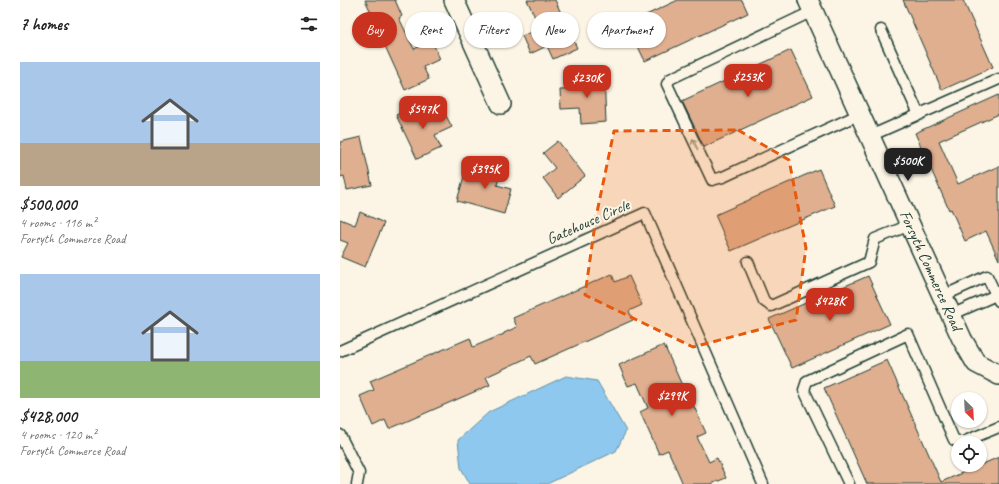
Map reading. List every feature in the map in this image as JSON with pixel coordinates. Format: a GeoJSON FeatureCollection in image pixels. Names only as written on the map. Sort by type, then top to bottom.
{"type":"FeatureCollection","features":[{"type":"Feature","properties":{"kind":"street"},"geometry":{"type":"LineString","coordinates":[[454,0],[501,104]]}},
{"type":"Feature","properties":{"kind":"street","name":"Forsyth Commerce Road"},"geometry":{"type":"LineString","coordinates":[[811,5],[962,339],[976,363],[999,374]]}},
{"type":"Feature","properties":{"kind":"lane"},"geometry":{"type":"LineString","coordinates":[[811,5],[670,79],[666,84],[712,180],[722,177],[860,114]]}},
{"type":"Feature","properties":{"kind":"lane"},"geometry":{"type":"LineString","coordinates":[[881,30],[919,115]]}},
{"type":"Feature","properties":{"kind":"lane"},"geometry":{"type":"LineString","coordinates":[[870,136],[999,79]]}},
{"type":"Feature","properties":{"kind":"lane","name":"Gatehouse Circle"},"geometry":{"type":"LineString","coordinates":[[340,351],[645,213],[764,484]]}},
{"type":"Feature","properties":{"kind":"lane"},"geometry":{"type":"LineString","coordinates":[[748,262],[764,301],[771,306],[869,262],[875,239],[910,225]]}},
{"type":"Feature","properties":{"kind":"lane"},"geometry":{"type":"LineString","coordinates":[[943,296],[987,276],[998,298],[951,315]]}},
{"type":"Feature","properties":{"kind":"lane"},"geometry":{"type":"LineString","coordinates":[[849,484],[804,390],[807,381],[908,334],[954,440],[963,442],[999,427]]}},
{"type":"Feature","properties":{"kind":"lane"},"geometry":{"type":"LineString","coordinates":[[340,435],[359,473],[357,484]]}},
{"type":"Feature","properties":{"kind":"highlighted area"},"geometry":{"type":"Polygon","coordinates":[[[738,130],[789,160],[806,248],[796,320],[693,347],[585,295],[596,217],[614,131],[738,130]]]}},
{"type":"Feature","properties":{"kind":"water"},"geometry":{"type":"Polygon","coordinates":[[[566,376],[597,381],[626,431],[616,451],[547,484],[470,484],[461,468],[458,440],[489,412],[566,376]]]}},
{"type":"Feature","properties":{"kind":"building"},"geometry":{"type":"Polygon","coordinates":[[[365,0],[395,0],[402,16],[399,18],[405,30],[405,48],[435,48],[440,59],[423,67],[429,79],[405,90],[386,48],[397,48],[397,12],[371,12],[365,0]]]}},
{"type":"Feature","properties":{"kind":"building"},"geometry":{"type":"Polygon","coordinates":[[[527,0],[555,0],[560,12],[533,12],[527,0]]]}},
{"type":"Feature","properties":{"kind":"building"},"geometry":{"type":"Polygon","coordinates":[[[678,0],[742,0],[748,13],[645,61],[639,48],[666,48],[666,12],[652,12],[678,0]]]}},
{"type":"Feature","properties":{"kind":"building"},"geometry":{"type":"Polygon","coordinates":[[[903,0],[963,0],[993,67],[942,90],[903,0]]]}},
{"type":"Feature","properties":{"kind":"building"},"geometry":{"type":"Polygon","coordinates":[[[531,32],[531,48],[543,48],[530,54],[523,36],[531,32]]]}},
{"type":"Feature","properties":{"kind":"building"},"geometry":{"type":"Polygon","coordinates":[[[548,48],[577,48],[553,59],[548,48]]]}},
{"type":"Feature","properties":{"kind":"building"},"geometry":{"type":"Polygon","coordinates":[[[791,50],[813,96],[704,147],[682,101],[791,50]]]}},
{"type":"Feature","properties":{"kind":"building"},"geometry":{"type":"Polygon","coordinates":[[[604,74],[606,122],[581,124],[580,108],[561,109],[560,90],[579,89],[578,75],[604,74]]]}},
{"type":"Feature","properties":{"kind":"building"},"geometry":{"type":"Polygon","coordinates":[[[999,95],[999,114],[939,141],[958,184],[999,166],[999,260],[986,231],[965,241],[951,209],[949,210],[915,133],[999,95]]]}},
{"type":"Feature","properties":{"kind":"building"},"geometry":{"type":"Polygon","coordinates":[[[419,104],[426,118],[443,110],[452,127],[435,135],[441,148],[417,159],[396,115],[419,104]]]}},
{"type":"Feature","properties":{"kind":"building"},"geometry":{"type":"Polygon","coordinates":[[[361,137],[372,185],[347,190],[344,176],[340,177],[340,142],[361,137]]]}},
{"type":"Feature","properties":{"kind":"building"},"geometry":{"type":"Polygon","coordinates":[[[558,141],[585,176],[558,198],[543,178],[555,168],[543,153],[558,141]]]}},
{"type":"Feature","properties":{"kind":"building"},"geometry":{"type":"Polygon","coordinates":[[[484,162],[502,167],[497,185],[511,189],[504,214],[457,201],[464,176],[478,180],[484,162]]]}},
{"type":"Feature","properties":{"kind":"building"},"geometry":{"type":"Polygon","coordinates":[[[819,169],[835,206],[731,251],[715,215],[819,169]]]}},
{"type":"Feature","properties":{"kind":"building"},"geometry":{"type":"Polygon","coordinates":[[[360,212],[384,223],[365,267],[341,257],[348,243],[340,240],[340,219],[355,225],[360,212]]]}},
{"type":"Feature","properties":{"kind":"building"},"geometry":{"type":"Polygon","coordinates":[[[612,274],[615,282],[629,276],[642,305],[629,311],[633,320],[535,364],[531,356],[486,377],[490,385],[389,429],[385,420],[373,426],[360,396],[374,390],[370,381],[470,338],[473,347],[504,334],[517,327],[513,318],[612,274]]]}},
{"type":"Feature","properties":{"kind":"building"},"geometry":{"type":"Polygon","coordinates":[[[868,276],[890,324],[792,368],[769,319],[868,276]]]}},
{"type":"Feature","properties":{"kind":"building"},"geometry":{"type":"Polygon","coordinates":[[[664,345],[685,392],[687,391],[706,433],[697,437],[709,462],[717,458],[726,478],[711,484],[683,484],[668,450],[659,454],[640,412],[648,408],[637,383],[628,386],[619,365],[664,345]]]}},
{"type":"Feature","properties":{"kind":"building"},"geometry":{"type":"Polygon","coordinates":[[[887,360],[941,482],[964,472],[987,472],[987,462],[999,457],[999,484],[867,484],[824,388],[887,360]]]}}]}
